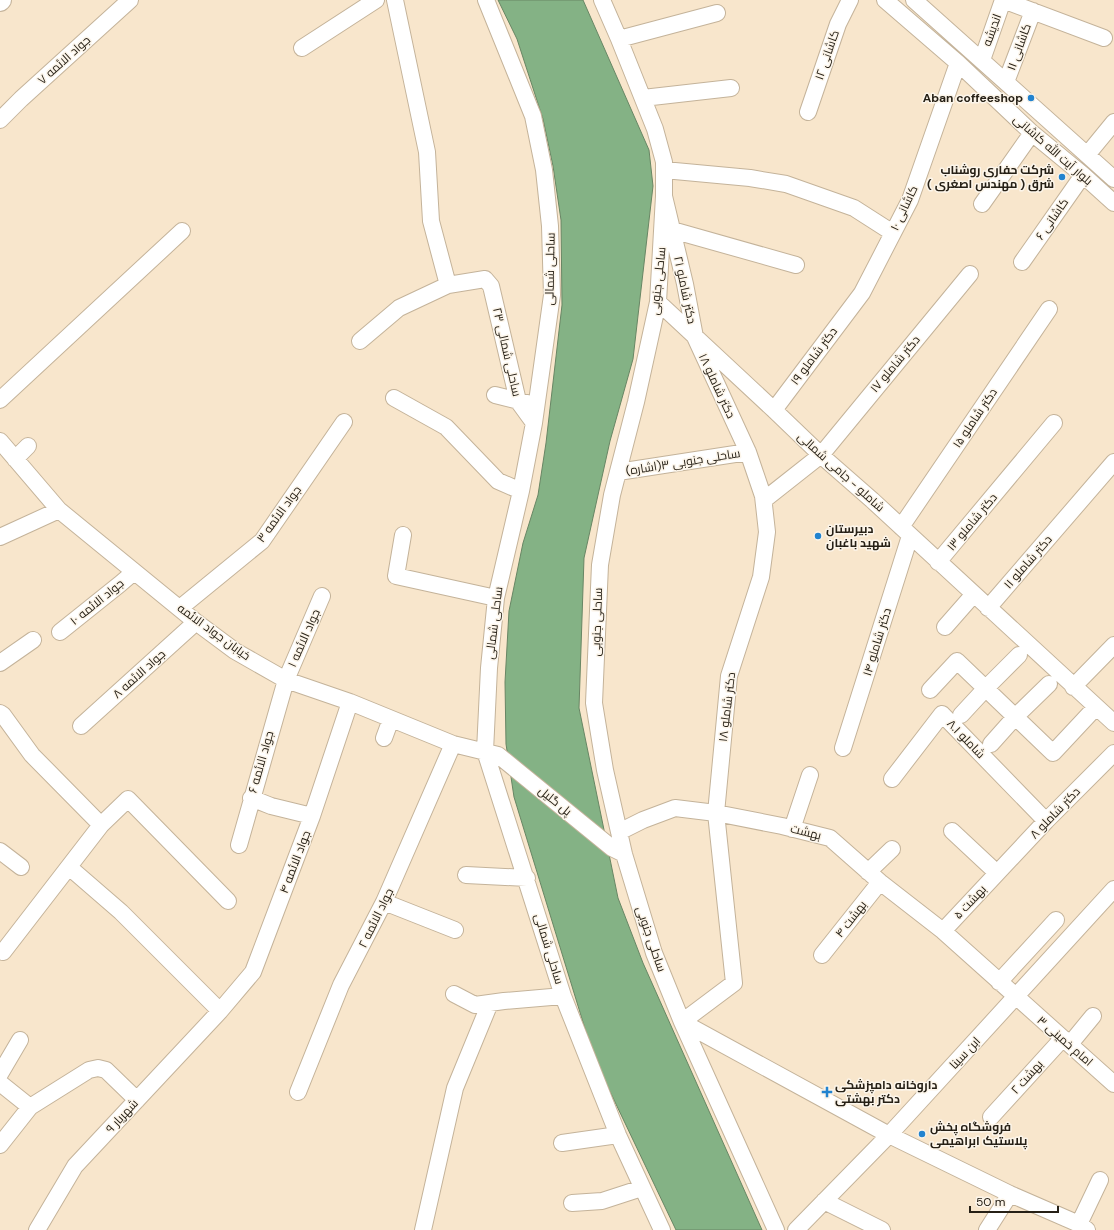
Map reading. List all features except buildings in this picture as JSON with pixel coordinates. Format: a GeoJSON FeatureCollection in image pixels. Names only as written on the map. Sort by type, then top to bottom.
{"type":"FeatureCollection","features":[{"type":"Feature","properties":{"kind":"street","name":"جواد الائمه ۷"},"geometry":{"type":"LineString","coordinates":[[0,120],[130,0]]}},
{"type":"Feature","properties":{"kind":"street"},"geometry":{"type":"LineString","coordinates":[[302,48],[376,0]]}},
{"type":"Feature","properties":{"kind":"street"},"geometry":{"type":"LineString","coordinates":[[360,341],[399,308],[448,285],[431,220],[426,152],[395,0]]}},
{"type":"Feature","properties":{"kind":"street","name":"ساحلی شمالی"},"geometry":{"type":"LineString","coordinates":[[486,0],[533,116],[544,170],[550,226],[552,295],[534,424],[521,491],[496,598],[489,668],[492,753],[527,878],[563,996],[618,1135],[662,1230]]}},
{"type":"Feature","properties":{"kind":"street","name":"کاشانی ۱۲"},"geometry":{"type":"LineString","coordinates":[[808,112],[838,24],[850,0]]}},
{"type":"Feature","properties":{"kind":"street","name":"بلوار آیت الله کاشانی"},"geometry":{"type":"LineString","coordinates":[[885,0],[958,63],[1032,133],[1114,203]]}},
{"type":"Feature","properties":{"kind":"street","name":"بلوار آیت الله کاشانی"},"geometry":{"type":"LineString","coordinates":[[914,0],[1114,179]]}},
{"type":"Feature","properties":{"kind":"street"},"geometry":{"type":"LineString","coordinates":[[1003,0],[1104,38]]}},
{"type":"Feature","properties":{"kind":"street","name":"اندیشه"},"geometry":{"type":"LineString","coordinates":[[982,60],[1003,0]]}},
{"type":"Feature","properties":{"kind":"street","name":"ساحلی جنوبی"},"geometry":{"type":"LineString","coordinates":[[603,1],[655,129],[664,162],[664,196],[658,302],[636,402],[612,495],[600,565],[594,703],[605,770],[619,832],[618,851],[654,953],[682,1022],[776,1230]]}},
{"type":"Feature","properties":{"kind":"street","name":"کاشانی ۱۱"},"geometry":{"type":"LineString","coordinates":[[1006,82],[1032,11]]}},
{"type":"Feature","properties":{"kind":"street"},"geometry":{"type":"LineString","coordinates":[[619,39],[717,13]]}},
{"type":"Feature","properties":{"kind":"street","name":"کاشانی ۱۰"},"geometry":{"type":"LineString","coordinates":[[855,302],[862,293],[910,200],[958,63]]}},
{"type":"Feature","properties":{"kind":"street"},"geometry":{"type":"LineString","coordinates":[[643,98],[731,88]]}},
{"type":"Feature","properties":{"kind":"street"},"geometry":{"type":"LineString","coordinates":[[1087,155],[1114,122]]}},
{"type":"Feature","properties":{"kind":"street"},"geometry":{"type":"LineString","coordinates":[[982,204],[1032,133]]}},
{"type":"Feature","properties":{"kind":"street"},"geometry":{"type":"LineString","coordinates":[[664,170],[750,178],[786,184],[854,208],[893,233]]}},
{"type":"Feature","properties":{"kind":"street","name":"کاشانی ۶"},"geometry":{"type":"LineString","coordinates":[[1022,262],[1083,175]]}},
{"type":"Feature","properties":{"kind":"street","name":"دکتر شاملو ۲۱"},"geometry":{"type":"LineString","coordinates":[[664,196],[695,337]]}},
{"type":"Feature","properties":{"kind":"street"},"geometry":{"type":"LineString","coordinates":[[672,230],[796,265]]}},
{"type":"Feature","properties":{"kind":"street"},"geometry":{"type":"LineString","coordinates":[[0,400],[182,231]]}},
{"type":"Feature","properties":{"kind":"street","name":"دکتر شاملو ۱۷"},"geometry":{"type":"LineString","coordinates":[[764,500],[821,455],[970,274]]}},
{"type":"Feature","properties":{"kind":"street","name":"ساحلی شمالی ۲۳"},"geometry":{"type":"LineString","coordinates":[[448,285],[485,279],[492,286],[518,401],[534,424]]}},
{"type":"Feature","properties":{"kind":"street","name":"شاملو - جامی شمالی"},"geometry":{"type":"LineString","coordinates":[[658,302],[821,455],[1114,723]]}},
{"type":"Feature","properties":{"kind":"street","name":"دکتر شاملو ۱۹"},"geometry":{"type":"LineString","coordinates":[[774,410],[855,302]]}},
{"type":"Feature","properties":{"kind":"street","name":"دکتر شاملو ۱۵"},"geometry":{"type":"LineString","coordinates":[[906,532],[1049,309]]}},
{"type":"Feature","properties":{"kind":"street","name":"دکتر شاملو ۱۸"},"geometry":{"type":"LineString","coordinates":[[682,1022],[734,983],[716,813],[729,676],[762,577],[767,532],[764,500],[748,452],[695,337]]}},
{"type":"Feature","properties":{"kind":"street"},"geometry":{"type":"LineString","coordinates":[[495,395],[537,405]]}},
{"type":"Feature","properties":{"kind":"street"},"geometry":{"type":"LineString","coordinates":[[394,398],[446,426],[498,482],[521,491]]}},
{"type":"Feature","properties":{"kind":"street","name":"جواد الائمه ۳"},"geometry":{"type":"LineString","coordinates":[[180,608],[262,540],[344,422]]}},
{"type":"Feature","properties":{"kind":"street","name":"دکتر شاملو ۱۳"},"geometry":{"type":"LineString","coordinates":[[938,562],[1054,423]]}},
{"type":"Feature","properties":{"kind":"street","name":"خیابان جواد الائمه"},"geometry":{"type":"LineString","coordinates":[[0,441],[59,510],[196,622],[235,651],[286,680],[350,702],[453,744],[492,753]]}},
{"type":"Feature","properties":{"kind":"street"},"geometry":{"type":"LineString","coordinates":[[15,459],[28,446]]}},
{"type":"Feature","properties":{"kind":"street","name":"ساحلی جنوبی ۳(اشاره)"},"geometry":{"type":"LineString","coordinates":[[618,472],[748,452]]}},
{"type":"Feature","properties":{"kind":"street","name":"دکتر شاملو ۱۱"},"geometry":{"type":"LineString","coordinates":[[988,608],[1114,462]]}},
{"type":"Feature","properties":{"kind":"street"},"geometry":{"type":"LineString","coordinates":[[0,537],[59,510]]}},
{"type":"Feature","properties":{"kind":"street","name":"دکتر شاملو ۱۴"},"geometry":{"type":"LineString","coordinates":[[843,748],[906,532]]}},
{"type":"Feature","properties":{"kind":"street"},"geometry":{"type":"LineString","coordinates":[[403,535],[396,576],[496,598]]}},
{"type":"Feature","properties":{"kind":"street","name":"جواد الائمه ۱۰"},"geometry":{"type":"LineString","coordinates":[[60,632],[134,572]]}},
{"type":"Feature","properties":{"kind":"street"},"geometry":{"type":"LineString","coordinates":[[945,627],[974,594]]}},
{"type":"Feature","properties":{"kind":"street","name":"جواد الائمه ۱"},"geometry":{"type":"LineString","coordinates":[[286,680],[322,596]]}},
{"type":"Feature","properties":{"kind":"street","name":"جواد الائمه ۸"},"geometry":{"type":"LineString","coordinates":[[81,726],[196,622]]}},
{"type":"Feature","properties":{"kind":"street"},"geometry":{"type":"LineString","coordinates":[[0,663],[33,640]]}},
{"type":"Feature","properties":{"kind":"street"},"geometry":{"type":"LineString","coordinates":[[1073,686],[1114,645]]}},
{"type":"Feature","properties":{"kind":"street"},"geometry":{"type":"LineString","coordinates":[[962,715],[1019,655]]}},
{"type":"Feature","properties":{"kind":"street"},"geometry":{"type":"LineString","coordinates":[[930,690],[957,661],[1053,753],[1096,707]]}},
{"type":"Feature","properties":{"kind":"street","name":"جواد الائمه ۶"},"geometry":{"type":"LineString","coordinates":[[239,845],[251,798],[286,680]]}},
{"type":"Feature","properties":{"kind":"street"},"geometry":{"type":"LineString","coordinates":[[991,744],[1015,717],[1049,684]]}},
{"type":"Feature","properties":{"kind":"street","name":"جواد الائمه ۴"},"geometry":{"type":"LineString","coordinates":[[220,1011],[253,972],[312,816],[350,702]]}},
{"type":"Feature","properties":{"kind":"street"},"geometry":{"type":"LineString","coordinates":[[0,712],[32,755],[101,825]]}},
{"type":"Feature","properties":{"kind":"street","name":"شاملو ۸.۱"},"geometry":{"type":"LineString","coordinates":[[892,779],[942,714],[1046,821]]}},
{"type":"Feature","properties":{"kind":"street"},"geometry":{"type":"LineString","coordinates":[[384,738],[391,719]]}},
{"type":"Feature","properties":{"kind":"street","name":"جواد الائمه ۲"},"geometry":{"type":"LineString","coordinates":[[298,1092],[341,985],[384,902],[453,744]]}},
{"type":"Feature","properties":{"kind":"street","name":"پل گلیل"},"geometry":{"type":"LineString","coordinates":[[492,753],[618,851]]}},
{"type":"Feature","properties":{"kind":"street","name":"دکتر شاملو ۸"},"geometry":{"type":"LineString","coordinates":[[997,873],[1046,821],[1114,753]]}},
{"type":"Feature","properties":{"kind":"street"},"geometry":{"type":"LineString","coordinates":[[792,829],[810,776]]}},
{"type":"Feature","properties":{"kind":"street"},"geometry":{"type":"LineString","coordinates":[[251,798],[271,806],[312,816]]}},
{"type":"Feature","properties":{"kind":"street"},"geometry":{"type":"LineString","coordinates":[[3,952],[101,825],[128,799],[228,901]]}},
{"type":"Feature","properties":{"kind":"street","name":"بهشت"},"geometry":{"type":"LineString","coordinates":[[619,832],[643,820],[675,808],[716,813],[830,838],[874,877],[943,931]]}},
{"type":"Feature","properties":{"kind":"street"},"geometry":{"type":"LineString","coordinates":[[952,830],[997,873]]}},
{"type":"Feature","properties":{"kind":"street","name":"بهشت ۴"},"geometry":{"type":"LineString","coordinates":[[822,955],[892,849]]}},
{"type":"Feature","properties":{"kind":"street"},"geometry":{"type":"LineString","coordinates":[[0,851],[21,867]]}},
{"type":"Feature","properties":{"kind":"street"},"geometry":{"type":"LineString","coordinates":[[69,867],[121,912],[220,1011]]}},
{"type":"Feature","properties":{"kind":"street","name":"بهشت ۵"},"geometry":{"type":"LineString","coordinates":[[943,931],[997,873]]}},
{"type":"Feature","properties":{"kind":"street"},"geometry":{"type":"LineString","coordinates":[[466,875],[527,878]]}},
{"type":"Feature","properties":{"kind":"street","name":"ابن سینا"},"geometry":{"type":"LineString","coordinates":[[796,1230],[889,1135],[1114,890]]}},
{"type":"Feature","properties":{"kind":"street"},"geometry":{"type":"LineString","coordinates":[[384,902],[455,930]]}},
{"type":"Feature","properties":{"kind":"street"},"geometry":{"type":"LineString","coordinates":[[999,982],[1056,920]]}},
{"type":"Feature","properties":{"kind":"street"},"geometry":{"type":"LineString","coordinates":[[943,931],[1016,998]]}},
{"type":"Feature","properties":{"kind":"street"},"geometry":{"type":"LineString","coordinates":[[454,994],[475,1005],[563,996]]}},
{"type":"Feature","properties":{"kind":"street","name":"امام خمینی ۳"},"geometry":{"type":"LineString","coordinates":[[1016,998],[1114,1084]]}},
{"type":"Feature","properties":{"kind":"street"},"geometry":{"type":"LineString","coordinates":[[423,1230],[454,1088],[490,1003]]}},
{"type":"Feature","properties":{"kind":"street","name":"شهریار ۹"},"geometry":{"type":"LineString","coordinates":[[37,1230],[75,1166],[220,1011]]}},
{"type":"Feature","properties":{"kind":"street","name":"بهشت ۲"},"geometry":{"type":"LineString","coordinates":[[991,1117],[1092,1016]]}},
{"type":"Feature","properties":{"kind":"street"},"geometry":{"type":"LineString","coordinates":[[682,1022],[889,1135],[1010,1194],[1083,1227],[1100,1180]]}},
{"type":"Feature","properties":{"kind":"street"},"geometry":{"type":"LineString","coordinates":[[0,1074],[20,1040]]}},
{"type":"Feature","properties":{"kind":"street"},"geometry":{"type":"LineString","coordinates":[[0,1145],[30,1107],[89,1070],[98,1068],[106,1070],[137,1100]]}},
{"type":"Feature","properties":{"kind":"street"},"geometry":{"type":"LineString","coordinates":[[0,1083],[30,1107]]}},
{"type":"Feature","properties":{"kind":"street"},"geometry":{"type":"LineString","coordinates":[[562,1143],[618,1135]]}},
{"type":"Feature","properties":{"kind":"street"},"geometry":{"type":"LineString","coordinates":[[572,1204],[602,1201],[642,1188]]}},
{"type":"Feature","properties":{"kind":"street"},"geometry":{"type":"LineString","coordinates":[[987,1230],[1010,1194]]}},
{"type":"Feature","properties":{"kind":"street"},"geometry":{"type":"LineString","coordinates":[[824,1201],[882,1230]]}},
{"type":"Feature","properties":{"kind":"shaded area"},"geometry":{"type":"Polygon","coordinates":[[[498,0],[583,0],[649,150],[653,186],[633,359],[610,441],[584,558],[579,708],[618,898],[643,963],[762,1230],[676,1230],[594,1058],[514,797],[506,744],[505,682],[509,611],[523,543],[538,495],[546,443],[562,305],[561,220],[553,166],[543,119],[517,39],[498,0]]]}},
{"type":"Feature","properties":{"kind":"place","name":"Aban coffeeshop"},"geometry":{"type":"Point","coordinates":[1031,98]}},
{"type":"Feature","properties":{"kind":"place","name":"شرکت حفاری روشناب شرق ( مهندس اصغری )"},"geometry":{"type":"Point","coordinates":[1062,177]}},
{"type":"Feature","properties":{"kind":"place","name":"دبیرستان شهید باغبان"},"geometry":{"type":"Point","coordinates":[818,536]}},
{"type":"Feature","properties":{"kind":"place","name":"داروخانه دامپزشکی دکتر بهشتی"},"geometry":{"type":"Point","coordinates":[827,1092]}},
{"type":"Feature","properties":{"kind":"place","name":"فروشگاه پخش پلاستیک ابراهیمی"},"geometry":{"type":"Point","coordinates":[922,1134]}}]}
